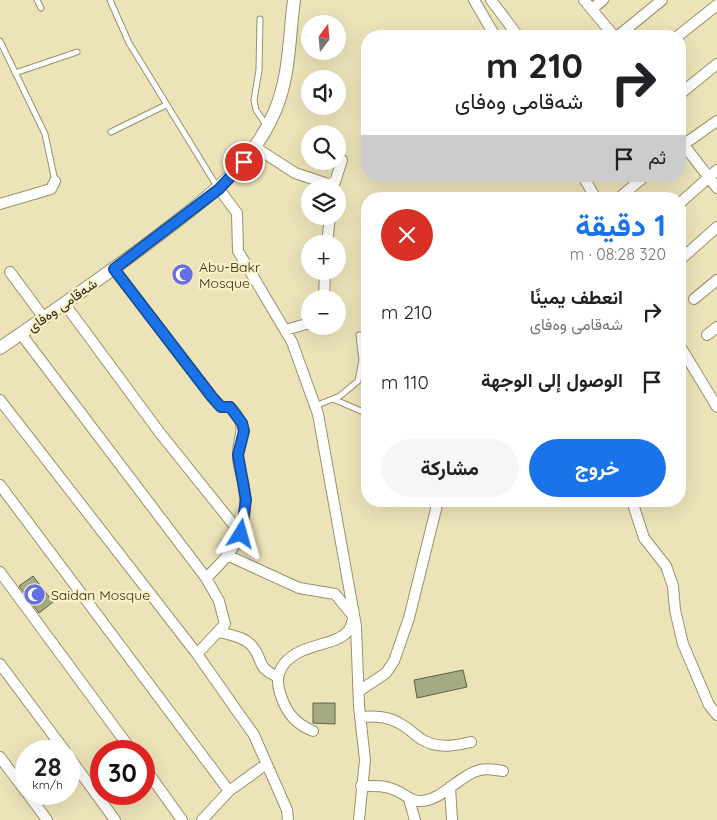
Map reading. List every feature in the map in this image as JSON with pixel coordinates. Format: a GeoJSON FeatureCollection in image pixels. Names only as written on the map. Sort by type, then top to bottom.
{"type":"FeatureCollection","features":[{"type":"Feature","properties":{"kind":"street","name":"شەقامی وەفای"},"geometry":{"type":"LineString","coordinates":[[0,348],[114,269],[219,189],[255,147],[268,126],[285,81],[294,0]]}},
{"type":"Feature","properties":{"kind":"street"},"geometry":{"type":"LineString","coordinates":[[474,0],[492,30]]}},
{"type":"Feature","properties":{"kind":"street"},"geometry":{"type":"LineString","coordinates":[[491,0],[514,30]]}},
{"type":"Feature","properties":{"kind":"street"},"geometry":{"type":"LineString","coordinates":[[584,0],[611,30]]}},
{"type":"Feature","properties":{"kind":"street"},"geometry":{"type":"LineString","coordinates":[[592,9],[603,0]]}},
{"type":"Feature","properties":{"kind":"street"},"geometry":{"type":"LineString","coordinates":[[624,30],[662,0]]}},
{"type":"Feature","properties":{"kind":"street"},"geometry":{"type":"LineString","coordinates":[[686,30],[717,5]]}},
{"type":"Feature","properties":{"kind":"street"},"geometry":{"type":"LineString","coordinates":[[686,89],[717,64]]}},
{"type":"Feature","properties":{"kind":"street"},"geometry":{"type":"LineString","coordinates":[[686,141],[717,121]]}},
{"type":"Feature","properties":{"kind":"street"},"geometry":{"type":"LineString","coordinates":[[255,147],[295,172],[328,184],[335,182],[339,170]]}},
{"type":"Feature","properties":{"kind":"street"},"geometry":{"type":"LineString","coordinates":[[686,149],[713,173],[717,188]]}},
{"type":"Feature","properties":{"kind":"street"},"geometry":{"type":"LineString","coordinates":[[686,198],[713,173]]}},
{"type":"Feature","properties":{"kind":"street"},"geometry":{"type":"LineString","coordinates":[[0,204],[51,189],[55,181]]}},
{"type":"Feature","properties":{"kind":"street"},"geometry":{"type":"LineString","coordinates":[[626,192],[638,182]]}},
{"type":"Feature","properties":{"kind":"street"},"geometry":{"type":"LineString","coordinates":[[219,189],[237,213],[238,250],[285,330],[315,406],[354,617],[358,691],[365,760],[359,820]]}},
{"type":"Feature","properties":{"kind":"street"},"geometry":{"type":"LineString","coordinates":[[686,255],[717,227]]}},
{"type":"Feature","properties":{"kind":"street"},"geometry":{"type":"LineString","coordinates":[[114,269],[212,397],[221,407],[230,407],[242,423],[244,431],[238,455],[246,500],[241,534],[229,556],[206,578]]}},
{"type":"Feature","properties":{"kind":"street"},"geometry":{"type":"LineString","coordinates":[[10,272],[44,318]]}},
{"type":"Feature","properties":{"kind":"street"},"geometry":{"type":"LineString","coordinates":[[694,299],[717,280]]}},
{"type":"Feature","properties":{"kind":"street"},"geometry":{"type":"LineString","coordinates":[[64,303],[160,432],[241,534]]}},
{"type":"Feature","properties":{"kind":"street"},"geometry":{"type":"LineString","coordinates":[[285,330],[301,326]]}},
{"type":"Feature","properties":{"kind":"street"},"geometry":{"type":"LineString","coordinates":[[707,335],[717,327]]}},
{"type":"Feature","properties":{"kind":"street"},"geometry":{"type":"LineString","coordinates":[[21,334],[206,578],[219,601],[225,624],[220,632],[197,654]]}},
{"type":"Feature","properties":{"kind":"street"},"geometry":{"type":"LineString","coordinates":[[686,356],[716,403]]}},
{"type":"Feature","properties":{"kind":"street"},"geometry":{"type":"LineString","coordinates":[[0,400],[197,654],[254,735],[284,804],[288,820]]}},
{"type":"Feature","properties":{"kind":"street"},"geometry":{"type":"LineString","coordinates":[[0,485],[229,791]]}},
{"type":"Feature","properties":{"kind":"street"},"geometry":{"type":"LineString","coordinates":[[358,691],[386,673],[394,661],[409,618],[437,507]]}},
{"type":"Feature","properties":{"kind":"street"},"geometry":{"type":"LineString","coordinates":[[634,507],[644,538],[666,566],[672,586],[675,610],[683,644],[709,706],[717,715]]}},
{"type":"Feature","properties":{"kind":"street"},"geometry":{"type":"LineString","coordinates":[[229,556],[299,588],[335,594],[354,617]]}},
{"type":"Feature","properties":{"kind":"street"},"geometry":{"type":"LineString","coordinates":[[0,572],[124,740]]}},
{"type":"Feature","properties":{"kind":"street"},"geometry":{"type":"LineString","coordinates":[[313,731],[299,725],[291,717],[277,684],[279,671],[289,658],[302,649],[332,640],[348,632],[354,617]]}},
{"type":"Feature","properties":{"kind":"street"},"geometry":{"type":"LineString","coordinates":[[220,632],[246,640],[253,646],[260,665],[266,671],[278,677]]}},
{"type":"Feature","properties":{"kind":"street"},"geometry":{"type":"LineString","coordinates":[[0,664],[57,740]]}},
{"type":"Feature","properties":{"kind":"street"},"geometry":{"type":"LineString","coordinates":[[360,716],[376,716],[393,720],[434,745],[453,746],[471,742]]}},
{"type":"Feature","properties":{"kind":"street"},"geometry":{"type":"LineString","coordinates":[[0,757],[15,777]]}},
{"type":"Feature","properties":{"kind":"street"},"geometry":{"type":"LineString","coordinates":[[202,820],[229,791],[265,764]]}},
{"type":"Feature","properties":{"kind":"street"},"geometry":{"type":"LineString","coordinates":[[361,786],[383,786],[397,790],[409,799],[420,802],[435,797],[462,777],[482,769],[504,771]]}},
{"type":"Feature","properties":{"kind":"street"},"geometry":{"type":"LineString","coordinates":[[80,772],[116,820]]}},
{"type":"Feature","properties":{"kind":"street"},"geometry":{"type":"LineString","coordinates":[[155,782],[182,820]]}},
{"type":"Feature","properties":{"kind":"street"},"geometry":{"type":"LineString","coordinates":[[450,787],[452,820]]}},
{"type":"Feature","properties":{"kind":"street"},"geometry":{"type":"LineString","coordinates":[[409,799],[415,820]]}},
{"type":"Feature","properties":{"kind":"street"},"geometry":{"type":"LineString","coordinates":[[36,805],[47,820]]}},
{"type":"Feature","properties":{"kind":"lane"},"geometry":{"type":"LineString","coordinates":[[37,0],[41,8]]}},
{"type":"Feature","properties":{"kind":"lane"},"geometry":{"type":"LineString","coordinates":[[110,0],[130,43],[166,105],[219,189]]}},
{"type":"Feature","properties":{"kind":"lane"},"geometry":{"type":"LineString","coordinates":[[260,19],[259,70],[254,100],[256,110],[268,126]]}},
{"type":"Feature","properties":{"kind":"lane"},"geometry":{"type":"LineString","coordinates":[[0,41],[45,134],[55,181]]}},
{"type":"Feature","properties":{"kind":"lane"},"geometry":{"type":"LineString","coordinates":[[15,73],[77,52]]}},
{"type":"Feature","properties":{"kind":"lane"},"geometry":{"type":"LineString","coordinates":[[111,132],[166,105]]}},
{"type":"Feature","properties":{"kind":"lane"},"geometry":{"type":"LineString","coordinates":[[358,335],[361,354]]}},
{"type":"Feature","properties":{"kind":"lane"},"geometry":{"type":"LineString","coordinates":[[315,406],[333,399],[354,387],[358,382],[361,366]]}},
{"type":"Feature","properties":{"kind":"lane"},"geometry":{"type":"LineString","coordinates":[[333,399],[361,411]]}},
{"type":"Feature","properties":{"kind":"building","name":"Saidan Mosque"},"geometry":{"type":"Polygon","coordinates":[[[33,576],[53,602],[39,613],[19,586],[33,576]]]}},
{"type":"Feature","properties":{"kind":"building"},"geometry":{"type":"Polygon","coordinates":[[[463,670],[467,687],[417,698],[414,680],[463,670]]]}},
{"type":"Feature","properties":{"kind":"building"},"geometry":{"type":"Polygon","coordinates":[[[313,703],[335,703],[335,724],[313,723],[313,703]]]}},
{"type":"Feature","properties":{"kind":"place","name":"Abu-Bakr Mosque"},"geometry":{"type":"Point","coordinates":[183,275]}},
{"type":"Feature","properties":{"kind":"place","name":"Saidan Mosque"},"geometry":{"type":"Point","coordinates":[35,595]}},
{"type":"Feature","properties":{"kind":"route"},"geometry":{"type":"LineString","coordinates":[[241,534],[246,500],[238,455],[244,431],[242,423],[230,407],[221,407],[212,397],[114,269],[219,189],[244,162]]}}]}
